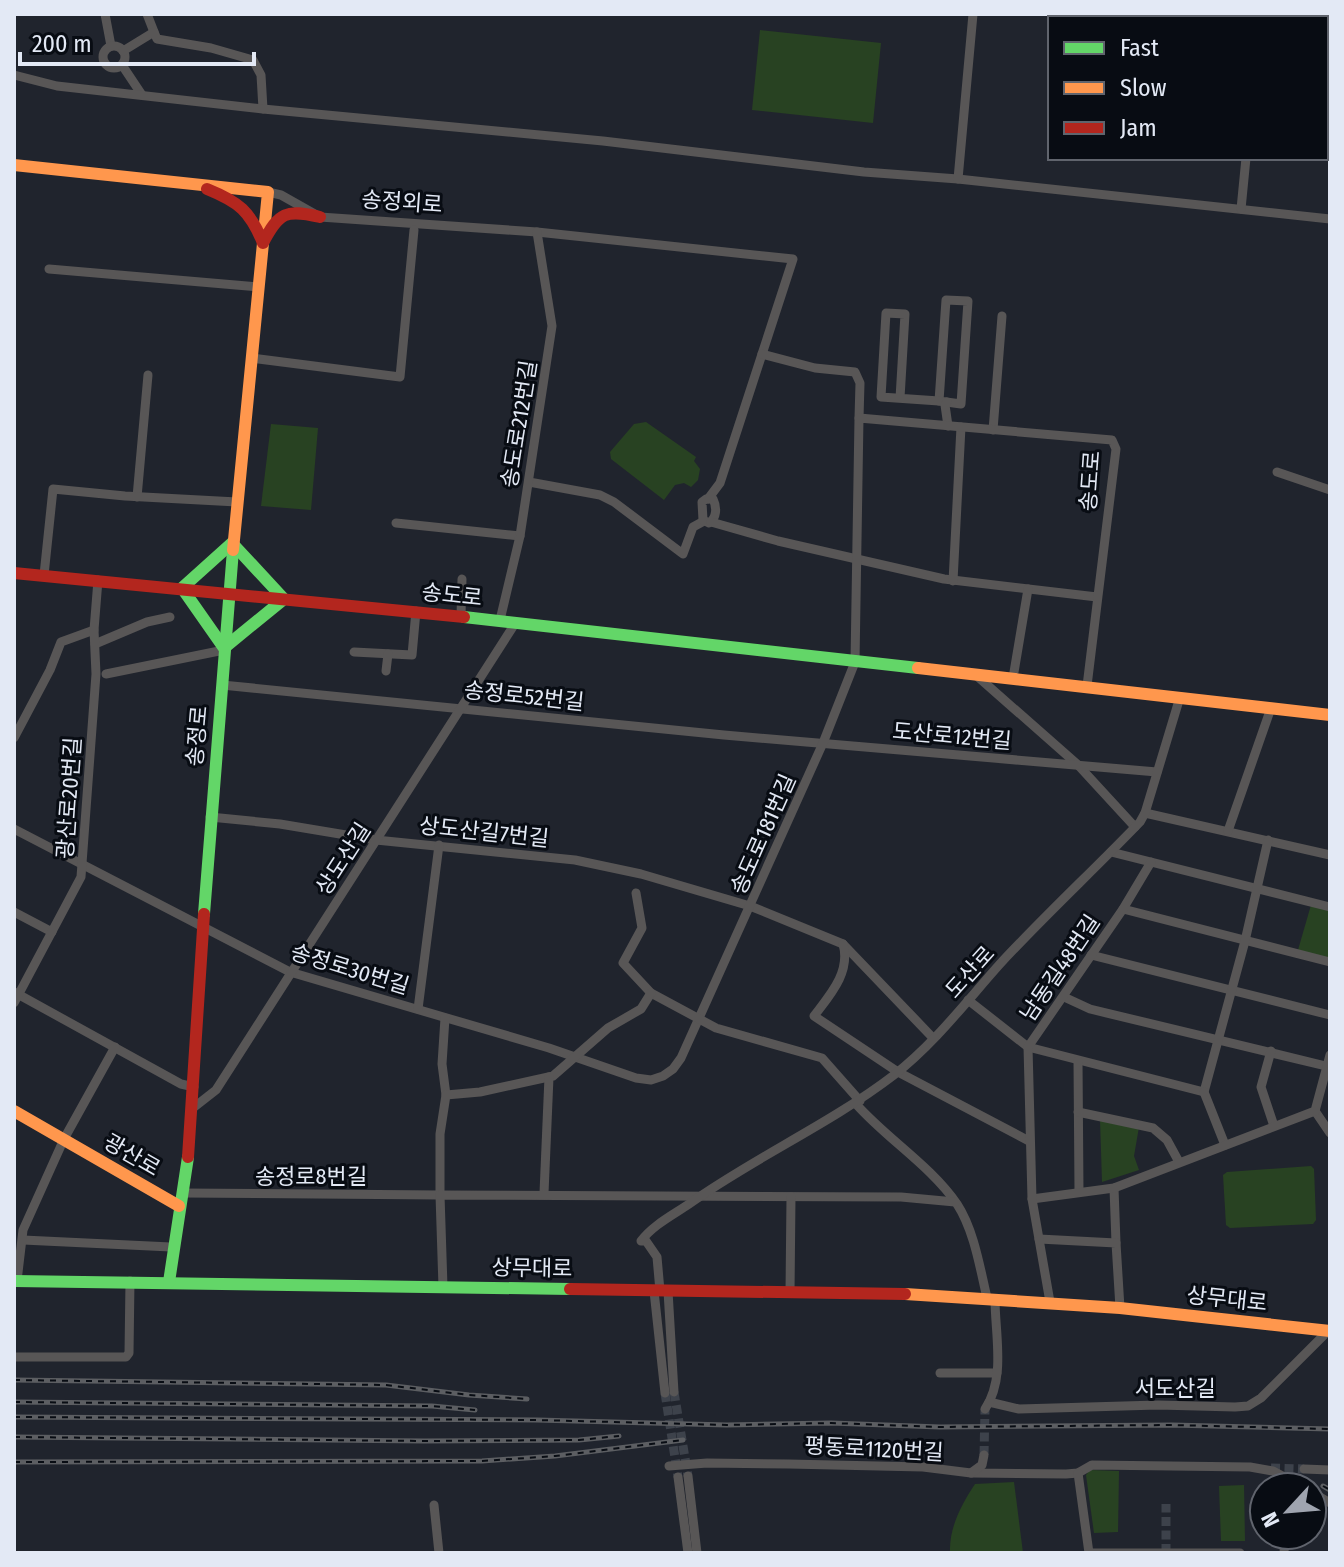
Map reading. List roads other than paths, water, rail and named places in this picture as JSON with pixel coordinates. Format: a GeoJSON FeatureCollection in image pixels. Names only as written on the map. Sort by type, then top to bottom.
{"type":"FeatureCollection","features":[{"type":"Feature","properties":{"kind":"main road","name":"송정외로"},"geometry":{"type":"LineString","coordinates":[[14,165],[268,192]]}},
{"type":"Feature","properties":{"kind":"main road"},"geometry":{"type":"LineString","coordinates":[[193,184],[234,200],[245,208],[263,243]]}},
{"type":"Feature","properties":{"kind":"main road","name":"송정로"},"geometry":{"type":"LineString","coordinates":[[169,1282],[171,1247],[181,1200],[193,1108],[210,817],[232,543],[268,192]]}},
{"type":"Feature","properties":{"kind":"main road"},"geometry":{"type":"LineString","coordinates":[[263,243],[274,220],[285,212],[297,211],[320,217]]}},
{"type":"Feature","properties":{"kind":"main road"},"geometry":{"type":"LineString","coordinates":[[232,543],[284,599],[224,649],[182,588],[232,543]]}},
{"type":"Feature","properties":{"kind":"main road","name":"송도로"},"geometry":{"type":"LineString","coordinates":[[14,573],[500,620],[1330,715]]}},
{"type":"Feature","properties":{"kind":"main road","name":"광산로"},"geometry":{"type":"LineString","coordinates":[[14,1111],[181,1200]]}},
{"type":"Feature","properties":{"kind":"main road","name":"상무대로"},"geometry":{"type":"LineString","coordinates":[[16,1281],[939,1295],[1120,1308],[1330,1330]]}},
{"type":"Feature","properties":{"kind":"street"},"geometry":{"type":"LineString","coordinates":[[105,14],[111,46]]}},
{"type":"Feature","properties":{"kind":"street"},"geometry":{"type":"LineString","coordinates":[[147,14],[157,39],[211,48],[253,60],[261,75],[263,109]]}},
{"type":"Feature","properties":{"kind":"street"},"geometry":{"type":"LineString","coordinates":[[958,179],[973,14]]}},
{"type":"Feature","properties":{"kind":"street"},"geometry":{"type":"LineString","coordinates":[[123,51],[154,32]]}},
{"type":"Feature","properties":{"kind":"street"},"geometry":{"type":"LineString","coordinates":[[111,46],[123,51]]}},
{"type":"Feature","properties":{"kind":"street"},"geometry":{"type":"LineString","coordinates":[[111,46],[104,52],[105,63],[113,68],[122,65],[125,58],[123,51]]}},
{"type":"Feature","properties":{"kind":"street"},"geometry":{"type":"LineString","coordinates":[[122,65],[142,95]]}},
{"type":"Feature","properties":{"kind":"street"},"geometry":{"type":"LineString","coordinates":[[14,75],[57,86],[263,109],[603,141],[864,172],[958,179],[1330,219]]}},
{"type":"Feature","properties":{"kind":"street"},"geometry":{"type":"LineString","coordinates":[[1241,209],[1246,160]]}},
{"type":"Feature","properties":{"kind":"street","name":"송정외로"},"geometry":{"type":"LineString","coordinates":[[268,192],[281,195],[320,217],[537,232],[793,259],[762,354]]}},
{"type":"Feature","properties":{"kind":"street"},"geometry":{"type":"LineString","coordinates":[[251,358],[400,377],[414,230]]}},
{"type":"Feature","properties":{"kind":"street","name":"송도로212번길"},"geometry":{"type":"LineString","coordinates":[[500,620],[520,536],[552,326],[537,232]]}},
{"type":"Feature","properties":{"kind":"street"},"geometry":{"type":"LineString","coordinates":[[49,269],[258,287]]}},
{"type":"Feature","properties":{"kind":"street"},"geometry":{"type":"LineString","coordinates":[[900,398],[905,314],[886,313],[881,397],[900,398],[943,402],[961,404],[968,301],[946,300],[943,402],[948,426]]}},
{"type":"Feature","properties":{"kind":"street"},"geometry":{"type":"LineString","coordinates":[[993,430],[1002,316]]}},
{"type":"Feature","properties":{"kind":"street"},"geometry":{"type":"LineString","coordinates":[[529,482],[600,495],[614,502],[683,554],[693,527],[707,521],[716,511],[714,502],[708,499],[720,483],[762,354],[815,368],[855,372],[860,383],[855,662]]}},
{"type":"Feature","properties":{"kind":"street"},"geometry":{"type":"LineString","coordinates":[[137,497],[148,375]]}},
{"type":"Feature","properties":{"kind":"street","name":"송도로"},"geometry":{"type":"LineString","coordinates":[[859,418],[1112,440],[1116,449],[1087,686]]}},
{"type":"Feature","properties":{"kind":"street"},"geometry":{"type":"LineString","coordinates":[[953,581],[961,427]]}},
{"type":"Feature","properties":{"kind":"street"},"geometry":{"type":"LineString","coordinates":[[1277,472],[1330,490]]}},
{"type":"Feature","properties":{"kind":"street"},"geometry":{"type":"LineString","coordinates":[[44,575],[53,489],[237,502]]}},
{"type":"Feature","properties":{"kind":"street"},"geometry":{"type":"LineString","coordinates":[[707,521],[856,560],[953,581],[1097,597]]}},
{"type":"Feature","properties":{"kind":"street"},"geometry":{"type":"LineString","coordinates":[[396,523],[520,536]]}},
{"type":"Feature","properties":{"kind":"street"},"geometry":{"type":"LineString","coordinates":[[461,616],[462,579]]}},
{"type":"Feature","properties":{"kind":"street","name":"광산로20번길"},"geometry":{"type":"LineString","coordinates":[[15,996],[77,887],[82,866],[96,674],[94,630],[98,580]]}},
{"type":"Feature","properties":{"kind":"street"},"geometry":{"type":"LineString","coordinates":[[1013,678],[1028,589]]}},
{"type":"Feature","properties":{"kind":"street"},"geometry":{"type":"LineString","coordinates":[[354,652],[412,655],[416,611]]}},
{"type":"Feature","properties":{"kind":"street"},"geometry":{"type":"LineString","coordinates":[[95,644],[147,622],[170,617]]}},
{"type":"Feature","properties":{"kind":"street","name":"상도산길"},"geometry":{"type":"LineString","coordinates":[[193,1108],[216,1090],[516,622]]}},
{"type":"Feature","properties":{"kind":"street"},"geometry":{"type":"LineString","coordinates":[[14,738],[50,670],[61,642],[94,630]]}},
{"type":"Feature","properties":{"kind":"street"},"geometry":{"type":"LineString","coordinates":[[106,674],[224,649]]}},
{"type":"Feature","properties":{"kind":"street"},"geometry":{"type":"LineString","coordinates":[[386,671],[388,654]]}},
{"type":"Feature","properties":{"kind":"street","name":"송도로181번길"},"geometry":{"type":"LineString","coordinates":[[663,1076],[676,1066],[700,1019],[823,743],[855,662]]}},
{"type":"Feature","properties":{"kind":"street","name":"도산로12번길"},"geometry":{"type":"LineString","coordinates":[[975,674],[1078,765],[1135,827]]}},
{"type":"Feature","properties":{"kind":"street","name":"송정로52번길"},"geometry":{"type":"LineString","coordinates":[[222,685],[823,743]]}},
{"type":"Feature","properties":{"kind":"street","name":"도산로"},"geometry":{"type":"LineString","coordinates":[[661,1291],[657,1257],[646,1241],[641,1241],[647,1232],[798,1135],[858,1102],[898,1072],[1135,827],[1145,813],[1180,697]]}},
{"type":"Feature","properties":{"kind":"street"},"geometry":{"type":"LineString","coordinates":[[1228,831],[1271,708]]}},
{"type":"Feature","properties":{"kind":"street","name":"도산로12번길"},"geometry":{"type":"LineString","coordinates":[[823,743],[1078,765]]}},
{"type":"Feature","properties":{"kind":"street"},"geometry":{"type":"LineString","coordinates":[[1078,765],[1157,772]]}},
{"type":"Feature","properties":{"kind":"street"},"geometry":{"type":"LineString","coordinates":[[1145,813],[1330,855]]}},
{"type":"Feature","properties":{"kind":"street","name":"상도산길7번길"},"geometry":{"type":"LineString","coordinates":[[210,817],[280,824],[376,840],[528,853],[591,862],[750,906],[843,944]]}},
{"type":"Feature","properties":{"kind":"street","name":"송정로30번길"},"geometry":{"type":"LineString","coordinates":[[14,829],[290,972],[636,1078],[651,1080],[663,1076]]}},
{"type":"Feature","properties":{"kind":"street"},"geometry":{"type":"LineString","coordinates":[[1225,1145],[1204,1092],[1245,941],[1268,840]]}},
{"type":"Feature","properties":{"kind":"street"},"geometry":{"type":"LineString","coordinates":[[418,1009],[439,845]]}},
{"type":"Feature","properties":{"kind":"street"},"geometry":{"type":"LineString","coordinates":[[1111,852],[1330,907]]}},
{"type":"Feature","properties":{"kind":"street","name":"남동길48번길"},"geometry":{"type":"LineString","coordinates":[[1039,1239],[1032,1199],[1028,1047],[1123,909],[1151,862]]}},
{"type":"Feature","properties":{"kind":"street"},"geometry":{"type":"LineString","coordinates":[[636,893],[642,928],[623,963],[651,993],[731,1033],[822,1058],[858,1102],[955,1202],[967,1226],[991,1298],[997,1373],[940,1373]]}},
{"type":"Feature","properties":{"kind":"street"},"geometry":{"type":"LineString","coordinates":[[1123,909],[1330,962]]}},
{"type":"Feature","properties":{"kind":"street"},"geometry":{"type":"LineString","coordinates":[[14,912],[52,932]]}},
{"type":"Feature","properties":{"kind":"street"},"geometry":{"type":"LineString","coordinates":[[843,944],[846,959],[840,978],[814,1016],[898,1072],[1029,1141]]}},
{"type":"Feature","properties":{"kind":"street"},"geometry":{"type":"LineString","coordinates":[[843,944],[933,1038]]}},
{"type":"Feature","properties":{"kind":"street"},"geometry":{"type":"LineString","coordinates":[[1091,955],[1330,1015]]}},
{"type":"Feature","properties":{"kind":"street"},"geometry":{"type":"LineString","coordinates":[[446,1095],[480,1092],[549,1077],[562,1070],[573,1057],[621,1019],[641,1009],[651,993]]}},
{"type":"Feature","properties":{"kind":"street"},"geometry":{"type":"LineString","coordinates":[[15,996],[181,1084],[194,1087]]}},
{"type":"Feature","properties":{"kind":"street"},"geometry":{"type":"LineString","coordinates":[[1064,997],[1090,1009],[1328,1067]]}},
{"type":"Feature","properties":{"kind":"street"},"geometry":{"type":"LineString","coordinates":[[968,1000],[1028,1047],[1204,1092]]}},
{"type":"Feature","properties":{"kind":"street"},"geometry":{"type":"LineString","coordinates":[[443,1287],[440,1134],[446,1095],[442,1064],[445,1018]]}},
{"type":"Feature","properties":{"kind":"street"},"geometry":{"type":"LineString","coordinates":[[16,1281],[20,1232],[64,1139],[115,1047]]}},
{"type":"Feature","properties":{"kind":"street"},"geometry":{"type":"LineString","coordinates":[[1271,1051],[1261,1087],[1274,1126]]}},
{"type":"Feature","properties":{"kind":"street"},"geometry":{"type":"LineString","coordinates":[[1315,1111],[1330,1055]]}},
{"type":"Feature","properties":{"kind":"street"},"geometry":{"type":"LineString","coordinates":[[1078,1061],[1079,1192]]}},
{"type":"Feature","properties":{"kind":"street"},"geometry":{"type":"LineString","coordinates":[[544,1193],[549,1077]]}},
{"type":"Feature","properties":{"kind":"street"},"geometry":{"type":"LineString","coordinates":[[1032,1199],[1114,1188],[1315,1111]]}},
{"type":"Feature","properties":{"kind":"street"},"geometry":{"type":"LineString","coordinates":[[1315,1111],[1330,1133]]}},
{"type":"Feature","properties":{"kind":"street"},"geometry":{"type":"LineString","coordinates":[[1078,1112],[1153,1128],[1167,1140],[1179,1162]]}},
{"type":"Feature","properties":{"kind":"street"},"geometry":{"type":"LineString","coordinates":[[1114,1188],[1120,1308]]}},
{"type":"Feature","properties":{"kind":"street","name":"송정로8번길"},"geometry":{"type":"LineString","coordinates":[[181,1200],[544,1193],[700,1196]]}},
{"type":"Feature","properties":{"kind":"street"},"geometry":{"type":"LineString","coordinates":[[700,1196],[901,1197],[955,1202]]}},
{"type":"Feature","properties":{"kind":"street"},"geometry":{"type":"LineString","coordinates":[[790,1293],[791,1197]]}},
{"type":"Feature","properties":{"kind":"street"},"geometry":{"type":"LineString","coordinates":[[20,1232],[171,1247]]}},
{"type":"Feature","properties":{"kind":"street"},"geometry":{"type":"LineString","coordinates":[[1050,1302],[1039,1239],[1116,1243]]}},
{"type":"Feature","properties":{"kind":"street"},"geometry":{"type":"LineString","coordinates":[[14,1357],[126,1357],[129,1353],[130,1281]]}},
{"type":"Feature","properties":{"kind":"street"},"geometry":{"type":"LineString","coordinates":[[661,1291],[669,1393]]}},
{"type":"Feature","properties":{"kind":"street","name":"서도산길"},"geometry":{"type":"LineString","coordinates":[[997,1373],[987,1406],[1019,1409],[1248,1406],[1261,1398],[1330,1330]]}},
{"type":"Feature","properties":{"kind":"street"},"geometry":{"type":"LineString","coordinates":[[971,1473],[982,1465],[984,1455]]}},
{"type":"Feature","properties":{"kind":"street","name":"평동로1120번길"},"geometry":{"type":"LineString","coordinates":[[669,1466],[923,1467],[971,1473],[1078,1473],[1092,1465],[1268,1468],[1274,1471]]}},
{"type":"Feature","properties":{"kind":"street"},"geometry":{"type":"LineString","coordinates":[[1304,1469],[1330,1470]]}},
{"type":"Feature","properties":{"kind":"street"},"geometry":{"type":"LineString","coordinates":[[1078,1473],[1091,1553],[1240,1553]]}},
{"type":"Feature","properties":{"kind":"street"},"geometry":{"type":"LineString","coordinates":[[688,1553],[683,1476],[697,1553]]}},
{"type":"Feature","properties":{"kind":"street"},"geometry":{"type":"LineString","coordinates":[[434,1505],[439,1553]]}},
{"type":"Feature","properties":{"kind":"tunnel"},"geometry":{"type":"LineString","coordinates":[[674,1392],[688,1476]]}},
{"type":"Feature","properties":{"kind":"tunnel"},"geometry":{"type":"LineString","coordinates":[[665,1393],[678,1477]]}},
{"type":"Feature","properties":{"kind":"tunnel"},"geometry":{"type":"LineString","coordinates":[[984,1455],[985,1409]]}},
{"type":"Feature","properties":{"kind":"tunnel"},"geometry":{"type":"LineString","coordinates":[[1271,1468],[1304,1469]]}},
{"type":"Feature","properties":{"kind":"tunnel"},"geometry":{"type":"LineString","coordinates":[[1166,1504],[1166,1553]]}},
{"type":"Feature","properties":{"kind":"railway"},"geometry":{"type":"LineString","coordinates":[[14,1380],[386,1385],[527,1399]]}},
{"type":"Feature","properties":{"kind":"railway"},"geometry":{"type":"LineString","coordinates":[[14,1402],[432,1406],[475,1410]]}},
{"type":"Feature","properties":{"kind":"railway"},"geometry":{"type":"LineString","coordinates":[[14,1417],[537,1420],[727,1425],[831,1423],[940,1427],[1172,1425],[1330,1429]]}},
{"type":"Feature","properties":{"kind":"railway"},"geometry":{"type":"LineString","coordinates":[[14,1437],[424,1441],[579,1440],[619,1436]]}},
{"type":"Feature","properties":{"kind":"railway"},"geometry":{"type":"LineString","coordinates":[[14,1462],[482,1461],[555,1456],[683,1440]]}}]}
